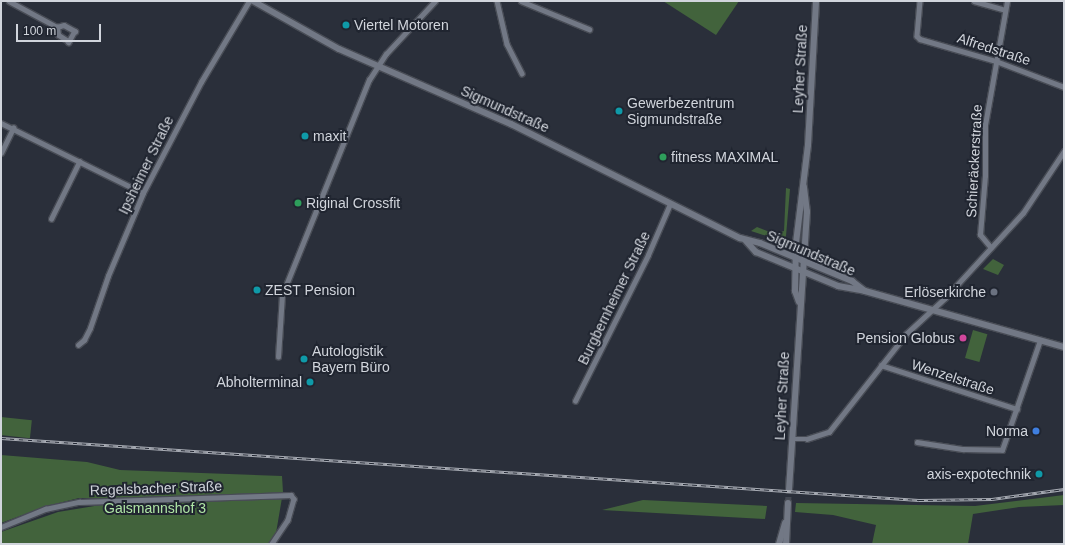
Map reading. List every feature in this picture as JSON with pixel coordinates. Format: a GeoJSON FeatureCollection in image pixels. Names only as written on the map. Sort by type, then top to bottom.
{"type":"FeatureCollection","features":[{"type":"Feature","properties":{"kind":"main road","name":"Sigmundstraße"},"geometry":{"type":"LineString","coordinates":[[253,1],[311,35],[377,66],[518,128],[746,241],[760,243],[852,281],[865,291]]}},
{"type":"Feature","properties":{"kind":"main road","name":"Leyher Straße"},"geometry":{"type":"LineString","coordinates":[[800,303],[795,291],[795,258],[798,212],[804,186],[816,1]]}},
{"type":"Feature","properties":{"kind":"main road","name":"Leyher Straße"},"geometry":{"type":"LineString","coordinates":[[789,490],[807,212],[804,186]]}},
{"type":"Feature","properties":{"kind":"main road","name":"Sigmundstraße"},"geometry":{"type":"LineString","coordinates":[[746,241],[756,252],[803,273],[849,290],[865,291],[932,309],[1064,348]]}},
{"type":"Feature","properties":{"kind":"main road"},"geometry":{"type":"LineString","coordinates":[[786,544],[788,503]]}},
{"type":"Feature","properties":{"kind":"main road"},"geometry":{"type":"LineString","coordinates":[[779,544],[788,512]]}},
{"type":"Feature","properties":{"kind":"street"},"geometry":{"type":"LineString","coordinates":[[9,1],[56,27]]}},
{"type":"Feature","properties":{"kind":"street","name":"Ipsheimer Straße"},"geometry":{"type":"LineString","coordinates":[[78,345],[84,340],[90,328],[108,276],[143,192],[200,82],[249,1]]}},
{"type":"Feature","properties":{"kind":"street"},"geometry":{"type":"LineString","coordinates":[[278,357],[280,308],[285,288],[369,80],[377,66],[435,1]]}},
{"type":"Feature","properties":{"kind":"street"},"geometry":{"type":"LineString","coordinates":[[497,1],[507,44],[522,73]]}},
{"type":"Feature","properties":{"kind":"street"},"geometry":{"type":"LineString","coordinates":[[521,1],[589,29]]}},
{"type":"Feature","properties":{"kind":"street","name":"Alfredstraße"},"geometry":{"type":"LineString","coordinates":[[920,1],[917,36],[920,39],[996,61],[1064,87]]}},
{"type":"Feature","properties":{"kind":"street"},"geometry":{"type":"LineString","coordinates":[[974,1],[1005,10]]}},
{"type":"Feature","properties":{"kind":"street","name":"Schieräckerstraße"},"geometry":{"type":"LineString","coordinates":[[991,248],[980,235],[985,176],[985,125],[1007,1]]}},
{"type":"Feature","properties":{"kind":"street"},"geometry":{"type":"LineString","coordinates":[[1,123],[143,192]]}},
{"type":"Feature","properties":{"kind":"street"},"geometry":{"type":"LineString","coordinates":[[1,153],[13,128]]}},
{"type":"Feature","properties":{"kind":"street"},"geometry":{"type":"LineString","coordinates":[[792,439],[807,439],[828,432],[915,324],[932,309],[991,248],[1032,202],[1064,151]]}},
{"type":"Feature","properties":{"kind":"street"},"geometry":{"type":"LineString","coordinates":[[51,219],[79,162]]}},
{"type":"Feature","properties":{"kind":"street","name":"Burgbernheimer Straße"},"geometry":{"type":"LineString","coordinates":[[575,401],[648,255],[670,204]]}},
{"type":"Feature","properties":{"kind":"street"},"geometry":{"type":"LineString","coordinates":[[917,442],[999,451],[1004,447],[1040,340]]}},
{"type":"Feature","properties":{"kind":"street","name":"Wenzelstraße"},"geometry":{"type":"LineString","coordinates":[[881,365],[1018,409]]}},
{"type":"Feature","properties":{"kind":"street","name":"Regelsbacher Straße"},"geometry":{"type":"LineString","coordinates":[[1,527],[45,510],[79,502],[291,495],[294,499],[288,520],[272,544]]}},
{"type":"Feature","properties":{"kind":"green space"},"geometry":{"type":"Polygon","coordinates":[[[663,1],[739,1],[716,35],[663,1]]]}},
{"type":"Feature","properties":{"kind":"green space"},"geometry":{"type":"Polygon","coordinates":[[[786,188],[790,189],[786,236],[782,241],[751,231],[757,227],[775,234],[784,231],[786,188]]]}},
{"type":"Feature","properties":{"kind":"green space"},"geometry":{"type":"Polygon","coordinates":[[[993,259],[1004,265],[998,275],[983,269],[993,259]]]}},
{"type":"Feature","properties":{"kind":"green space"},"geometry":{"type":"Polygon","coordinates":[[[973,330],[987,334],[979,362],[965,358],[973,330]]]}},
{"type":"Feature","properties":{"kind":"green space"},"geometry":{"type":"Polygon","coordinates":[[[1,417],[32,420],[30,438],[1,435],[1,417]]]}},
{"type":"Feature","properties":{"kind":"green space","name":"Gaismannshof 3"},"geometry":{"type":"Polygon","coordinates":[[[1,455],[87,462],[120,470],[282,476],[283,492],[276,533],[269,544],[1,544],[1,532],[58,512],[119,502],[117,498],[79,498],[47,506],[1,523],[1,455]]]}},
{"type":"Feature","properties":{"kind":"green space"},"geometry":{"type":"Polygon","coordinates":[[[1064,495],[1064,505],[1019,507],[973,514],[968,544],[872,544],[876,525],[833,515],[795,512],[796,503],[975,506],[1064,495]]]}},
{"type":"Feature","properties":{"kind":"green space"},"geometry":{"type":"Polygon","coordinates":[[[643,500],[767,506],[765,519],[602,510],[643,500]]]}},
{"type":"Feature","properties":{"kind":"tunnel"},"geometry":{"type":"LineString","coordinates":[[788,503],[789,490]]}},
{"type":"Feature","properties":{"kind":"railway"},"geometry":{"type":"LineString","coordinates":[[1,438],[919,500],[992,499],[1064,489]]}},
{"type":"Feature","properties":{"kind":"place","name":"Viertel Motoren"},"geometry":{"type":"Point","coordinates":[346,25]}},
{"type":"Feature","properties":{"kind":"place","name":"Gewerbezentrum Sigmundstraße"},"geometry":{"type":"Point","coordinates":[619,111]}},
{"type":"Feature","properties":{"kind":"place","name":"maxit"},"geometry":{"type":"Point","coordinates":[305,136]}},
{"type":"Feature","properties":{"kind":"place","name":"fitness MAXIMAL"},"geometry":{"type":"Point","coordinates":[663,157]}},
{"type":"Feature","properties":{"kind":"place","name":"Riginal Crossfit"},"geometry":{"type":"Point","coordinates":[298,203]}},
{"type":"Feature","properties":{"kind":"place","name":"ZEST Pension"},"geometry":{"type":"Point","coordinates":[257,290]}},
{"type":"Feature","properties":{"kind":"place","name":"Erlöserkirche"},"geometry":{"type":"Point","coordinates":[994,292]}},
{"type":"Feature","properties":{"kind":"place","name":"Pension Globus"},"geometry":{"type":"Point","coordinates":[963,338]}},
{"type":"Feature","properties":{"kind":"place","name":"Autologistik Bayern Büro"},"geometry":{"type":"Point","coordinates":[304,359]}},
{"type":"Feature","properties":{"kind":"place","name":"Abholterminal"},"geometry":{"type":"Point","coordinates":[310,382]}},
{"type":"Feature","properties":{"kind":"place","name":"Norma"},"geometry":{"type":"Point","coordinates":[1036,431]}},
{"type":"Feature","properties":{"kind":"place","name":"axis-expotechnik"},"geometry":{"type":"Point","coordinates":[1039,474]}}]}
